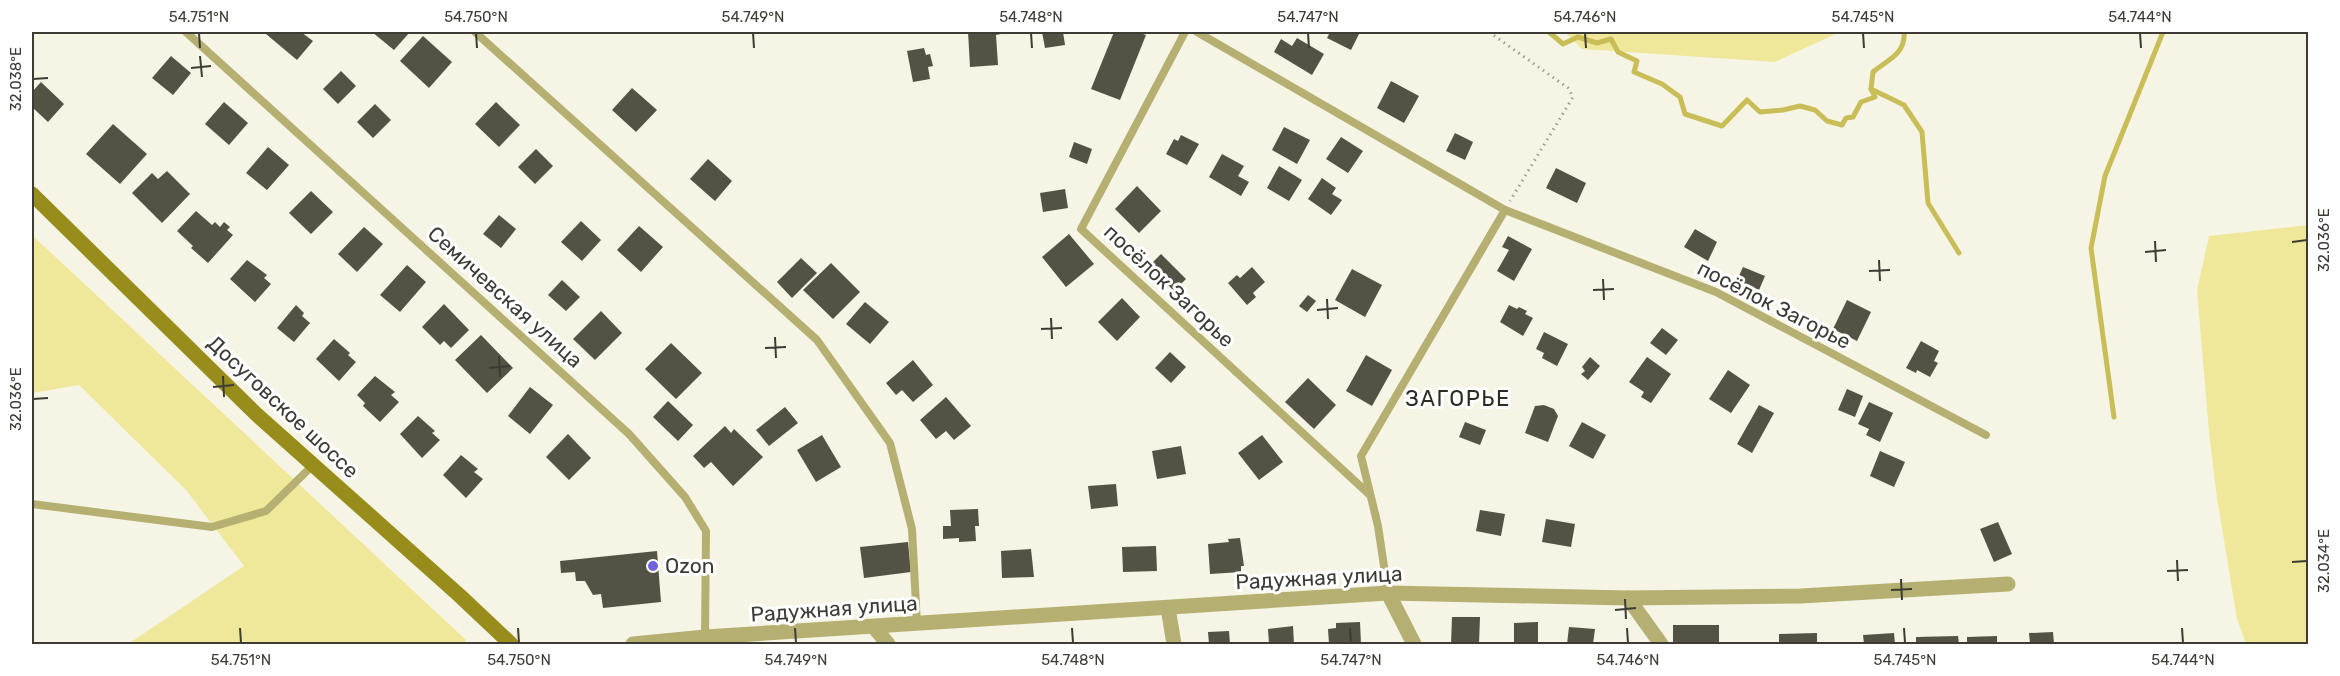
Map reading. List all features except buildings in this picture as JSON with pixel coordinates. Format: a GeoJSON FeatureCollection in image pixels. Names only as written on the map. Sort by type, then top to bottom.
{"type":"FeatureCollection","features":[{"type":"Feature","properties":{"kind":"main road","name":"Досуговское шоссе"},"geometry":{"type":"LineString","coordinates":[[32,194],[255,413],[459,595],[501,641]]}},
{"type":"Feature","properties":{"kind":"street","name":"Радужная улица"},"geometry":{"type":"LineString","coordinates":[[633,645],[705,637],[1389,593],[1628,598],[1801,596],[2008,584]]}},
{"type":"Feature","properties":{"kind":"street"},"geometry":{"type":"LineString","coordinates":[[1389,593],[1414,645]]}},
{"type":"Feature","properties":{"kind":"street"},"geometry":{"type":"LineString","coordinates":[[1628,598],[1661,645]]}},
{"type":"Feature","properties":{"kind":"street"},"geometry":{"type":"LineString","coordinates":[[1168,608],[1174,645]]}},
{"type":"Feature","properties":{"kind":"street"},"geometry":{"type":"LineString","coordinates":[[874,627],[888,645]]}},
{"type":"Feature","properties":{"kind":"lane","name":"Семичевская улица"},"geometry":{"type":"LineString","coordinates":[[186,32],[629,434],[684,496],[706,531],[705,637]]}},
{"type":"Feature","properties":{"kind":"lane"},"geometry":{"type":"LineString","coordinates":[[476,32],[817,340],[890,443],[912,529],[917,624]]}},
{"type":"Feature","properties":{"kind":"lane","name":"посёлок Загорье"},"geometry":{"type":"LineString","coordinates":[[1185,32],[1081,230],[1371,496]]}},
{"type":"Feature","properties":{"kind":"lane","name":"посёлок Загорье"},"geometry":{"type":"LineString","coordinates":[[1197,32],[1505,210],[1716,292],[1986,435]]}},
{"type":"Feature","properties":{"kind":"lane"},"geometry":{"type":"LineString","coordinates":[[1389,593],[1378,526],[1361,456],[1505,210]]}},
{"type":"Feature","properties":{"kind":"lane"},"geometry":{"type":"LineString","coordinates":[[32,504],[212,527],[266,511],[313,465]]}},
{"type":"Feature","properties":{"kind":"path"},"geometry":{"type":"LineString","coordinates":[[1489,32],[1568,88],[1573,97],[1505,210]]}},
{"type":"Feature","properties":{"kind":"shaded area"},"geometry":{"type":"Polygon","coordinates":[[[1565,32],[1840,32],[1775,62],[1582,49],[1565,32]]]}},
{"type":"Feature","properties":{"kind":"shaded area"},"geometry":{"type":"Polygon","coordinates":[[[2308,225],[2308,644],[2246,644],[2237,619],[2217,498],[2197,290],[2209,236],[2308,225]]]}},
{"type":"Feature","properties":{"kind":"shaded area"},"geometry":{"type":"Polygon","coordinates":[[[32,235],[466,640],[463,644],[128,644],[244,566],[186,490],[79,385],[32,393],[32,235]]]}},
{"type":"Feature","properties":{"kind":"waterway"},"geometry":{"type":"LineString","coordinates":[[1549,32],[1563,44],[1578,37],[1597,43],[1611,39],[1618,52],[1637,61],[1634,72],[1662,84],[1680,97],[1685,114],[1722,126],[1747,100],[1760,112],[1800,106],[1815,110],[1827,121],[1842,125],[1846,118],[1853,117],[1861,102],[1875,97],[1871,89],[1873,72],[1899,51],[1904,40],[1904,32]]}},
{"type":"Feature","properties":{"kind":"waterway"},"geometry":{"type":"LineString","coordinates":[[2114,417],[2091,248],[2105,176],[2163,32]]}},
{"type":"Feature","properties":{"kind":"waterway"},"geometry":{"type":"LineString","coordinates":[[1871,89],[1904,105],[1922,132],[1928,203],[1959,253]]}},
{"type":"Feature","properties":{"kind":"place","name":"Ozon"},"geometry":{"type":"Point","coordinates":[653,566]}},
{"type":"Feature","properties":{"kind":"district","name":"ЗАГОРЬЕ"},"geometry":{"type":"Point","coordinates":[1458,398]}}]}
